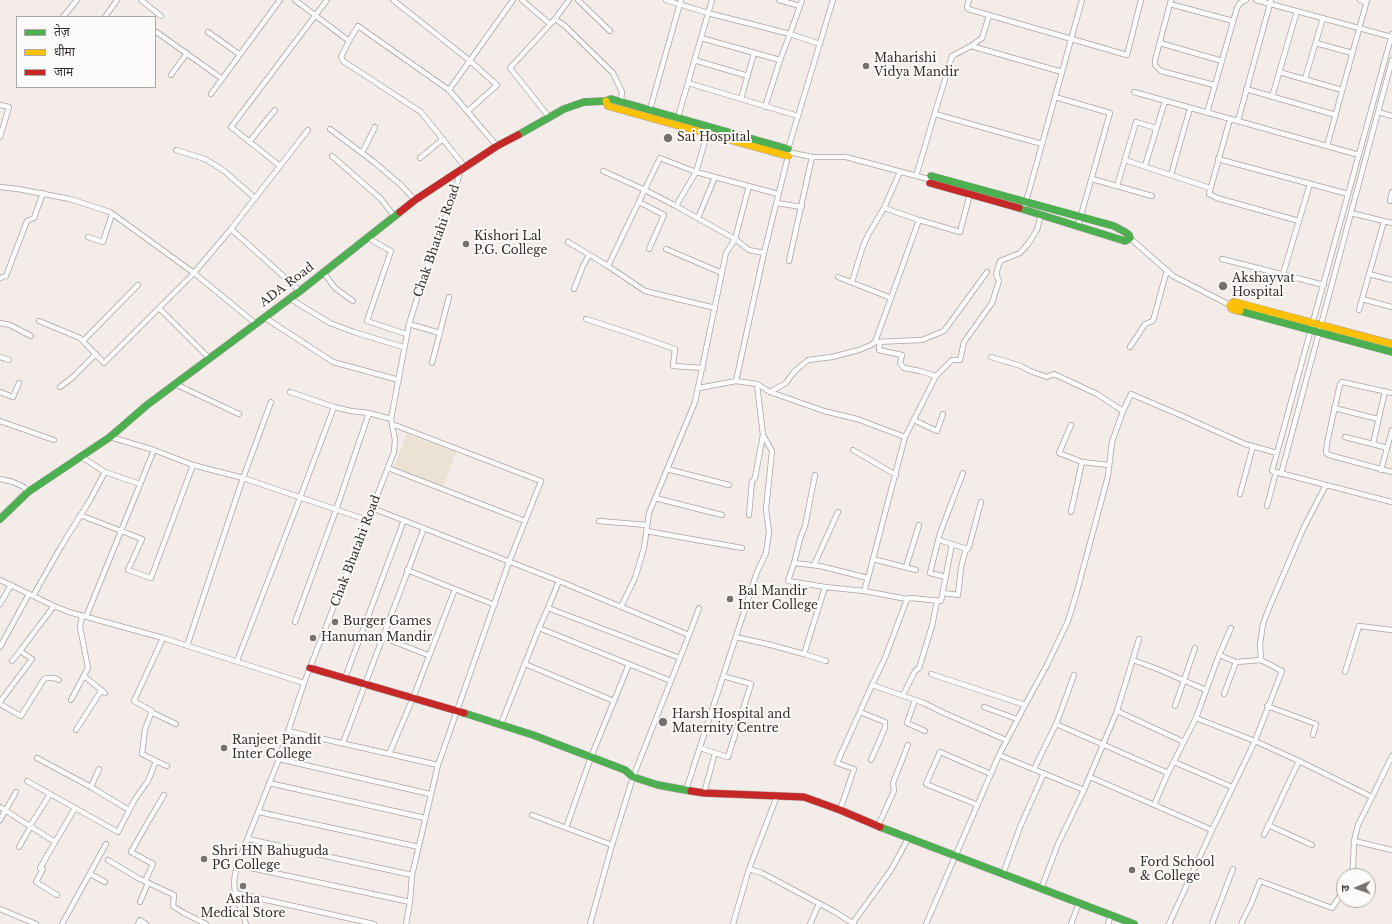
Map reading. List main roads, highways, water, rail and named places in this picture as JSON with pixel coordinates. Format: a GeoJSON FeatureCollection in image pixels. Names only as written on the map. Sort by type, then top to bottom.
{"type":"FeatureCollection","features":[{"type":"Feature","properties":{"kind":"place","name":"Maharishi Vidya Mandir"},"geometry":{"type":"Point","coordinates":[866,66]}},
{"type":"Feature","properties":{"kind":"place","name":"Sai Hospital"},"geometry":{"type":"Point","coordinates":[668,138]}},
{"type":"Feature","properties":{"kind":"place","name":"Kishori Lal P.G. College"},"geometry":{"type":"Point","coordinates":[466,244]}},
{"type":"Feature","properties":{"kind":"place","name":"Akshayvat Hospital"},"geometry":{"type":"Point","coordinates":[1223,286]}},
{"type":"Feature","properties":{"kind":"place","name":"Bal Mandir Inter College"},"geometry":{"type":"Point","coordinates":[730,599]}},
{"type":"Feature","properties":{"kind":"place","name":"Burger Games"},"geometry":{"type":"Point","coordinates":[335,622]}},
{"type":"Feature","properties":{"kind":"place","name":"Hanuman Mandir"},"geometry":{"type":"Point","coordinates":[313,638]}},
{"type":"Feature","properties":{"kind":"place","name":"Harsh Hospital and Maternity Centre"},"geometry":{"type":"Point","coordinates":[663,722]}},
{"type":"Feature","properties":{"kind":"place","name":"Ranjeet Pandit Inter College"},"geometry":{"type":"Point","coordinates":[224,748]}},
{"type":"Feature","properties":{"kind":"place","name":"Shri HN Bahuguda PG College"},"geometry":{"type":"Point","coordinates":[204,859]}},
{"type":"Feature","properties":{"kind":"place","name":"Ford School & College"},"geometry":{"type":"Point","coordinates":[1132,870]}},
{"type":"Feature","properties":{"kind":"place","name":"Astha Medical Store"},"geometry":{"type":"Point","coordinates":[243,886]}}]}
